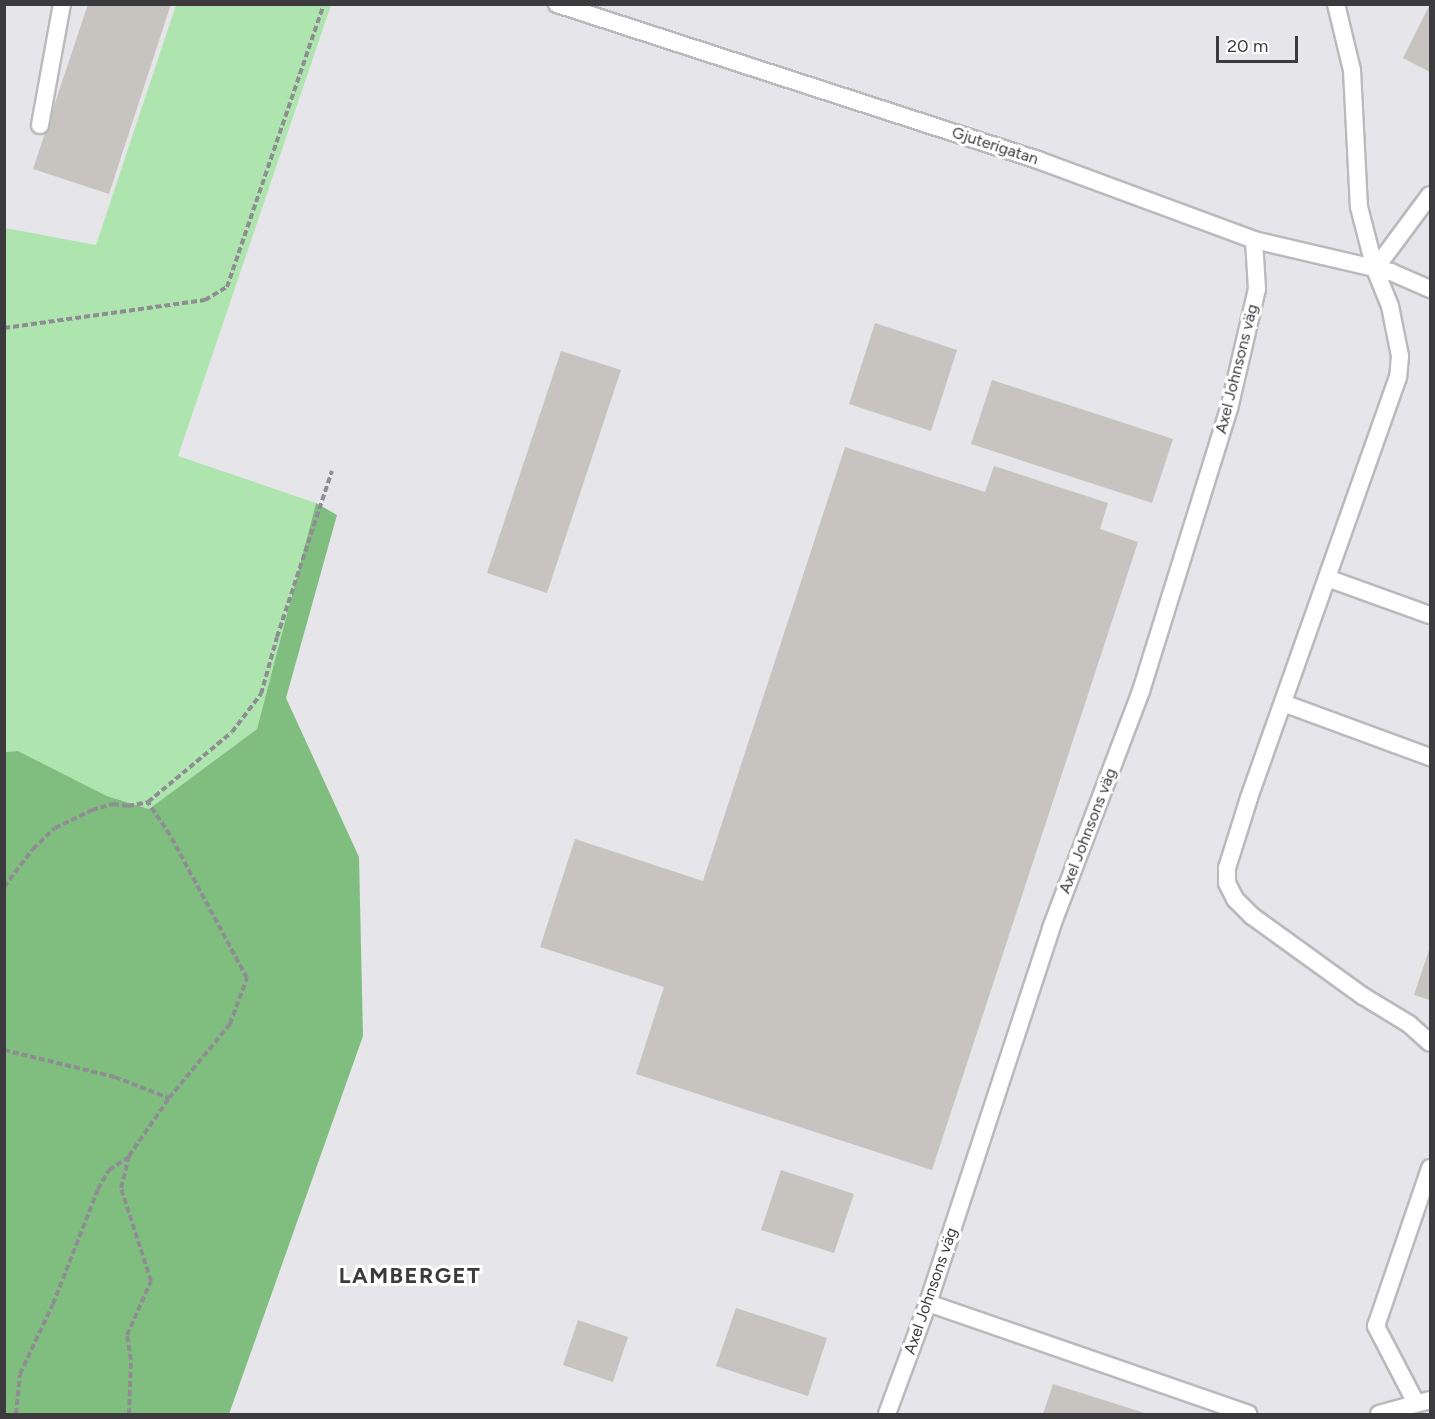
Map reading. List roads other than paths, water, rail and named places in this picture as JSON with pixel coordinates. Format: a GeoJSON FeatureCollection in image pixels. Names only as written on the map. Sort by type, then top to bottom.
{"type":"FeatureCollection","features":[{"type":"Feature","properties":{"kind":"lane"},"geometry":{"type":"LineString","coordinates":[[40,125],[62,4]]}},
{"type":"Feature","properties":{"kind":"lane","name":"Gjuterigatan"},"geometry":{"type":"LineString","coordinates":[[557,4],[1038,160],[1254,240],[1375,269],[1431,289]]}},
{"type":"Feature","properties":{"kind":"lane"},"geometry":{"type":"LineString","coordinates":[[1336,4],[1352,70],[1359,207],[1375,269],[1390,306],[1396,329],[1400,356],[1398,377],[1282,703],[1227,868],[1227,883],[1235,899],[1252,916],[1363,996],[1409,1024],[1431,1042]]}},
{"type":"Feature","properties":{"kind":"lane"},"geometry":{"type":"LineString","coordinates":[[1375,269],[1431,195]]}},
{"type":"Feature","properties":{"kind":"lane","name":"Axel Johnsons väg"},"geometry":{"type":"LineString","coordinates":[[887,1414],[928,1303],[1051,928],[1141,691],[1229,409],[1257,289],[1254,240]]}},
{"type":"Feature","properties":{"kind":"lane"},"geometry":{"type":"LineString","coordinates":[[1328,578],[1431,615]]}},
{"type":"Feature","properties":{"kind":"lane"},"geometry":{"type":"LineString","coordinates":[[1282,703],[1431,757]]}},
{"type":"Feature","properties":{"kind":"lane"},"geometry":{"type":"LineString","coordinates":[[1379,1414],[1423,1401],[1376,1326],[1431,1168]]}},
{"type":"Feature","properties":{"kind":"lane"},"geometry":{"type":"LineString","coordinates":[[928,1303],[1248,1414]]}},
{"type":"Feature","properties":{"kind":"district","name":"LAMBERGET"},"geometry":{"type":"Point","coordinates":[410,1276]}}]}
